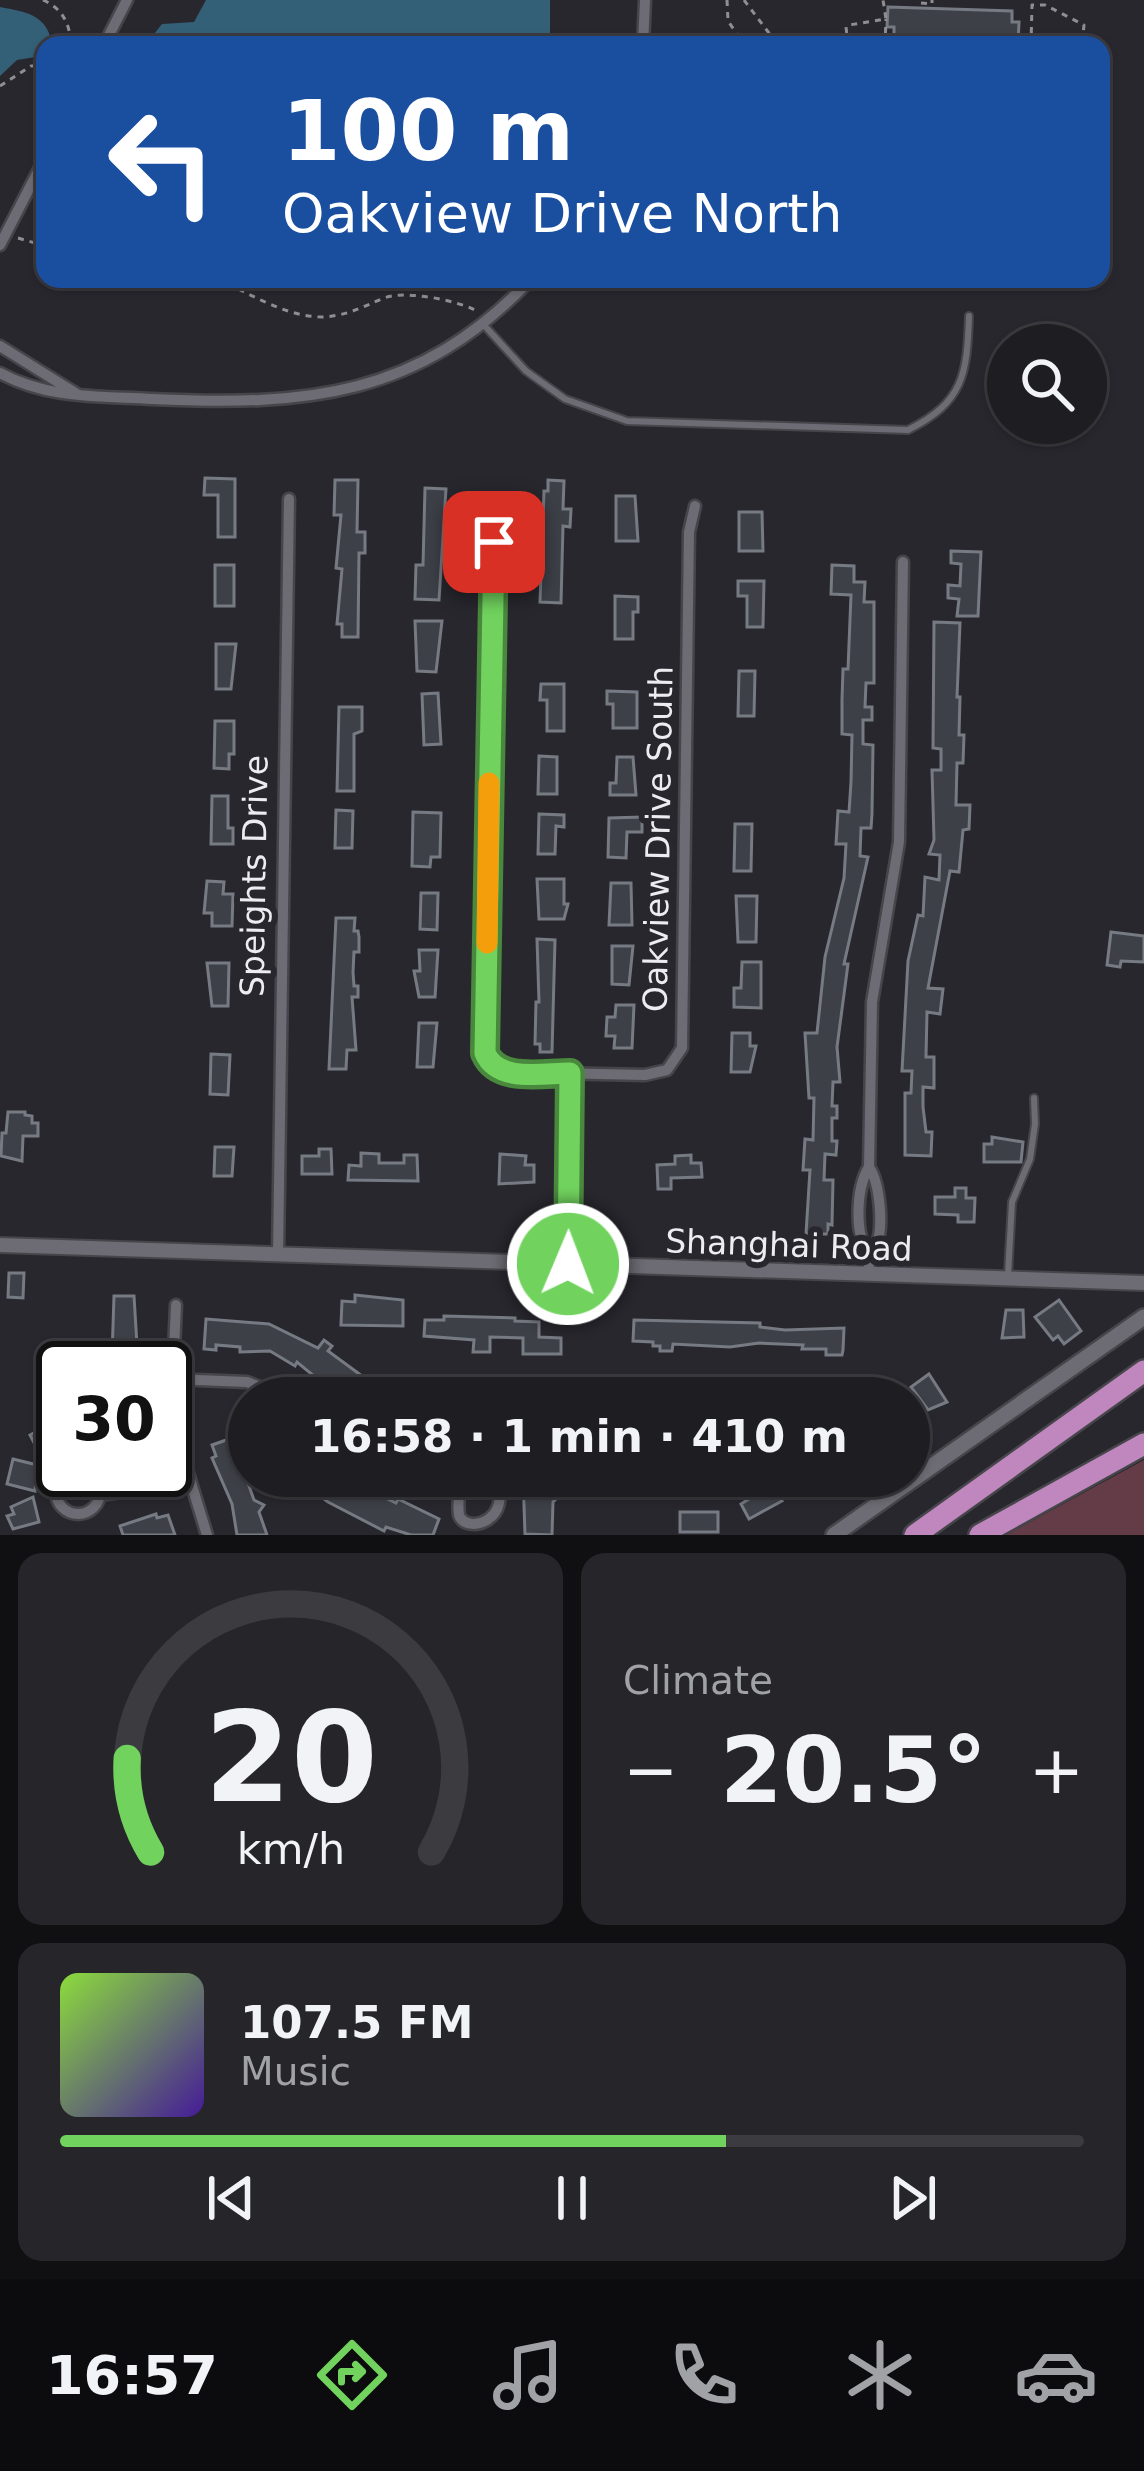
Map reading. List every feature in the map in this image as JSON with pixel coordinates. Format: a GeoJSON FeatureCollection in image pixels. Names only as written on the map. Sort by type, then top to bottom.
{"type":"FeatureCollection","features":[{"type":"Feature","properties":{"kind":"highway"},"geometry":{"type":"LineString","coordinates":[[915,1535],[1144,1371]]}},
{"type":"Feature","properties":{"kind":"highway"},"geometry":{"type":"LineString","coordinates":[[980,1535],[1144,1444]]}},
{"type":"Feature","properties":{"kind":"main road"},"geometry":{"type":"LineString","coordinates":[[833,1535],[1144,1317]]}},
{"type":"Feature","properties":{"kind":"street"},"geometry":{"type":"LineString","coordinates":[[109,36],[127,0]]}},
{"type":"Feature","properties":{"kind":"street"},"geometry":{"type":"LineString","coordinates":[[644,36],[646,0]]}},
{"type":"Feature","properties":{"kind":"street"},"geometry":{"type":"LineString","coordinates":[[0,245],[36,175]]}},
{"type":"Feature","properties":{"kind":"street"},"geometry":{"type":"LineString","coordinates":[[0,373],[51,394],[80,396],[248,403],[328,394],[358,387],[426,358],[482,323],[521,288]]}},
{"type":"Feature","properties":{"kind":"street"},"geometry":{"type":"LineString","coordinates":[[0,346],[80,396]]}},
{"type":"Feature","properties":{"kind":"street","name":"Speights Drive"},"geometry":{"type":"LineString","coordinates":[[278,1255],[289,499]]}},
{"type":"Feature","properties":{"kind":"street","name":"Oakview Drive South"},"geometry":{"type":"LineString","coordinates":[[495,510],[485,1053],[494,1068],[506,1072],[656,1074],[667,1070],[680,1054],[689,532],[695,506]]}},
{"type":"Feature","properties":{"kind":"street"},"geometry":{"type":"LineString","coordinates":[[868,1274],[869,1255],[877,1244],[879,1182],[869,1167],[872,1002],[899,842],[903,562]]}},
{"type":"Feature","properties":{"kind":"street"},"geometry":{"type":"LineString","coordinates":[[568,1264],[570,1073]]}},
{"type":"Feature","properties":{"kind":"street","name":"Shanghai Road"},"geometry":{"type":"LineString","coordinates":[[0,1245],[1144,1283]]}},
{"type":"Feature","properties":{"kind":"street"},"geometry":{"type":"LineString","coordinates":[[174,1341],[176,1304]]}},
{"type":"Feature","properties":{"kind":"street"},"geometry":{"type":"LineString","coordinates":[[192,1380],[228,1381]]}},
{"type":"Feature","properties":{"kind":"street"},"geometry":{"type":"LineString","coordinates":[[80,1470],[94,1477],[100,1495],[93,1509],[74,1514],[58,1502],[56,1488],[63,1476],[80,1470]]}},
{"type":"Feature","properties":{"kind":"street"},"geometry":{"type":"LineString","coordinates":[[192,1491],[207,1535]]}},
{"type":"Feature","properties":{"kind":"street"},"geometry":{"type":"LineString","coordinates":[[460,1497],[459,1518],[467,1530],[479,1533],[488,1531],[497,1520],[498,1497]]}},
{"type":"Feature","properties":{"kind":"lane"},"geometry":{"type":"LineString","coordinates":[[482,323],[526,371],[565,398],[627,421],[908,430],[944,408],[957,386],[967,367],[969,316]]}},
{"type":"Feature","properties":{"kind":"lane"},"geometry":{"type":"LineString","coordinates":[[1007,1279],[1012,1202],[1030,1159],[1034,1097]]}},
{"type":"Feature","properties":{"kind":"path"},"geometry":{"type":"LineString","coordinates":[[43,0],[55,6],[70,26],[71,36]]}},
{"type":"Feature","properties":{"kind":"path"},"geometry":{"type":"LineString","coordinates":[[727,0],[728,21],[738,36]]}},
{"type":"Feature","properties":{"kind":"path"},"geometry":{"type":"LineString","coordinates":[[743,0],[771,36]]}},
{"type":"Feature","properties":{"kind":"path"},"geometry":{"type":"LineString","coordinates":[[883,0],[885,36]]}},
{"type":"Feature","properties":{"kind":"path"},"geometry":{"type":"LineString","coordinates":[[921,3],[932,4],[932,0]]}},
{"type":"Feature","properties":{"kind":"path"},"geometry":{"type":"LineString","coordinates":[[1030,36],[1032,5],[1045,4],[1084,25],[1083,36]]}},
{"type":"Feature","properties":{"kind":"path"},"geometry":{"type":"LineString","coordinates":[[847,36],[849,25],[886,19]]}},
{"type":"Feature","properties":{"kind":"path"},"geometry":{"type":"LineString","coordinates":[[0,86],[36,66]]}},
{"type":"Feature","properties":{"kind":"path"},"geometry":{"type":"LineString","coordinates":[[14,236],[36,243]]}},
{"type":"Feature","properties":{"kind":"path"},"geometry":{"type":"LineString","coordinates":[[237,288],[295,314],[319,317],[353,314],[390,295],[453,299],[475,310]]}},
{"type":"Feature","properties":{"kind":"shaded area"},"geometry":{"type":"Polygon","coordinates":[[[1144,1460],[1144,1535],[1006,1535],[1144,1460]]]}},
{"type":"Feature","properties":{"kind":"water"},"geometry":{"type":"Polygon","coordinates":[[[206,0],[550,0],[550,36],[154,36],[162,24],[194,22],[206,0]]]}},
{"type":"Feature","properties":{"kind":"water"},"geometry":{"type":"Polygon","coordinates":[[[0,7],[40,20],[50,36],[36,36],[36,57],[17,60],[0,76],[0,7]]]}},
{"type":"Feature","properties":{"kind":"building"},"geometry":{"type":"Polygon","coordinates":[[[888,7],[1012,11],[1012,22],[1019,22],[1018,36],[894,36],[894,27],[887,27],[888,7]]]}},
{"type":"Feature","properties":{"kind":"building"},"geometry":{"type":"Polygon","coordinates":[[[205,478],[235,479],[235,537],[218,537],[218,495],[204,495],[205,478]]]}},
{"type":"Feature","properties":{"kind":"building"},"geometry":{"type":"Polygon","coordinates":[[[335,480],[358,480],[357,532],[365,532],[365,553],[359,553],[358,637],[342,637],[342,624],[337,624],[342,569],[336,568],[341,515],[334,515],[335,480]]]}},
{"type":"Feature","properties":{"kind":"building"},"geometry":{"type":"Polygon","coordinates":[[[548,480],[564,481],[563,509],[571,509],[570,527],[563,526],[561,603],[540,602],[548,480]]]}},
{"type":"Feature","properties":{"kind":"building"},"geometry":{"type":"Polygon","coordinates":[[[425,488],[446,489],[439,600],[415,599],[416,565],[423,565],[425,488]]]}},
{"type":"Feature","properties":{"kind":"building"},"geometry":{"type":"Polygon","coordinates":[[[616,496],[635,496],[638,541],[616,541],[616,496]]]}},
{"type":"Feature","properties":{"kind":"building"},"geometry":{"type":"Polygon","coordinates":[[[739,512],[762,512],[763,551],[739,551],[739,512]]]}},
{"type":"Feature","properties":{"kind":"building"},"geometry":{"type":"Polygon","coordinates":[[[951,551],[981,552],[978,616],[957,616],[959,599],[948,598],[948,585],[960,586],[961,564],[951,563],[951,551]]]}},
{"type":"Feature","properties":{"kind":"building"},"geometry":{"type":"Polygon","coordinates":[[[215,565],[234,565],[234,606],[215,606],[215,565]]]}},
{"type":"Feature","properties":{"kind":"building"},"geometry":{"type":"Polygon","coordinates":[[[832,565],[854,566],[854,582],[865,582],[864,602],[874,602],[874,683],[866,683],[865,707],[872,707],[872,720],[863,720],[863,744],[873,745],[872,814],[871,828],[861,828],[860,856],[868,857],[844,964],[848,964],[837,1047],[840,1082],[833,1082],[836,1155],[825,1154],[824,1180],[833,1180],[832,1225],[828,1224],[828,1234],[806,1234],[810,1170],[803,1170],[805,1139],[813,1140],[814,1098],[809,1098],[805,1033],[817,1033],[825,957],[844,878],[846,844],[836,844],[838,811],[849,812],[851,782],[852,735],[842,734],[842,699],[851,595],[831,594],[832,565]]]}},
{"type":"Feature","properties":{"kind":"building"},"geometry":{"type":"Polygon","coordinates":[[[738,581],[764,581],[763,627],[747,627],[747,596],[738,596],[738,581]]]}},
{"type":"Feature","properties":{"kind":"building"},"geometry":{"type":"Polygon","coordinates":[[[615,596],[638,597],[633,639],[615,639],[615,596]]]}},
{"type":"Feature","properties":{"kind":"building"},"geometry":{"type":"Polygon","coordinates":[[[415,621],[442,621],[436,672],[417,671],[415,621]]]}},
{"type":"Feature","properties":{"kind":"building"},"geometry":{"type":"Polygon","coordinates":[[[934,622],[960,623],[957,697],[959,735],[964,735],[963,763],[957,763],[956,805],[970,805],[959,872],[950,871],[928,988],[943,989],[940,1014],[927,1012],[926,1057],[934,1057],[934,1088],[923,1087],[923,1107],[926,1132],[932,1132],[931,1156],[905,1155],[905,1093],[911,1093],[912,1071],[902,1071],[908,961],[918,915],[923,916],[925,877],[939,880],[940,855],[929,854],[934,840],[932,770],[941,770],[941,749],[933,748],[934,622]]]}},
{"type":"Feature","properties":{"kind":"building"},"geometry":{"type":"Polygon","coordinates":[[[216,644],[236,644],[231,689],[216,689],[216,644]]]}},
{"type":"Feature","properties":{"kind":"building"},"geometry":{"type":"Polygon","coordinates":[[[739,671],[755,671],[754,716],[738,716],[739,671]]]}},
{"type":"Feature","properties":{"kind":"building"},"geometry":{"type":"Polygon","coordinates":[[[541,684],[564,684],[564,731],[547,731],[547,700],[540,700],[541,684]]]}},
{"type":"Feature","properties":{"kind":"building"},"geometry":{"type":"Polygon","coordinates":[[[607,691],[637,692],[637,728],[613,728],[613,704],[607,704],[607,691]]]}},
{"type":"Feature","properties":{"kind":"building"},"geometry":{"type":"Polygon","coordinates":[[[438,693],[441,744],[424,745],[422,694],[438,693]]]}},
{"type":"Feature","properties":{"kind":"building"},"geometry":{"type":"Polygon","coordinates":[[[339,707],[362,707],[362,731],[354,734],[354,791],[337,791],[339,707]]]}},
{"type":"Feature","properties":{"kind":"building"},"geometry":{"type":"Polygon","coordinates":[[[215,721],[234,721],[229,769],[214,768],[215,721]]]}},
{"type":"Feature","properties":{"kind":"building"},"geometry":{"type":"Polygon","coordinates":[[[539,756],[557,757],[557,794],[538,794],[539,756]]]}},
{"type":"Feature","properties":{"kind":"building"},"geometry":{"type":"Polygon","coordinates":[[[617,757],[633,757],[636,795],[610,795],[610,783],[616,783],[617,757]]]}},
{"type":"Feature","properties":{"kind":"building"},"geometry":{"type":"Polygon","coordinates":[[[212,796],[228,796],[233,844],[211,844],[212,796]]]}},
{"type":"Feature","properties":{"kind":"building"},"geometry":{"type":"Polygon","coordinates":[[[336,810],[353,811],[352,848],[335,848],[336,810]]]}},
{"type":"Feature","properties":{"kind":"building"},"geometry":{"type":"Polygon","coordinates":[[[413,812],[441,813],[440,857],[431,857],[430,867],[412,866],[413,812]]]}},
{"type":"Feature","properties":{"kind":"building"},"geometry":{"type":"Polygon","coordinates":[[[539,814],[564,815],[564,827],[556,826],[555,854],[538,854],[539,814]]]}},
{"type":"Feature","properties":{"kind":"building"},"geometry":{"type":"Polygon","coordinates":[[[642,817],[642,832],[627,832],[626,858],[608,857],[609,818],[642,817]]]}},
{"type":"Feature","properties":{"kind":"building"},"geometry":{"type":"Polygon","coordinates":[[[735,824],[752,824],[751,871],[734,871],[735,824]]]}},
{"type":"Feature","properties":{"kind":"building"},"geometry":{"type":"Polygon","coordinates":[[[537,879],[564,879],[564,904],[568,904],[564,919],[539,919],[537,879]]]}},
{"type":"Feature","properties":{"kind":"building"},"geometry":{"type":"Polygon","coordinates":[[[207,881],[224,882],[223,894],[233,894],[232,926],[212,926],[212,913],[204,913],[207,881]]]}},
{"type":"Feature","properties":{"kind":"building"},"geometry":{"type":"Polygon","coordinates":[[[611,883],[631,883],[632,925],[609,925],[611,883]]]}},
{"type":"Feature","properties":{"kind":"building"},"geometry":{"type":"Polygon","coordinates":[[[421,893],[438,893],[437,930],[420,929],[421,893]]]}},
{"type":"Feature","properties":{"kind":"building"},"geometry":{"type":"Polygon","coordinates":[[[736,896],[757,896],[756,942],[738,942],[736,896]]]}},
{"type":"Feature","properties":{"kind":"building"},"geometry":{"type":"Polygon","coordinates":[[[336,918],[355,918],[354,931],[359,937],[353,972],[358,997],[352,997],[356,1050],[347,1050],[346,1069],[329,1069],[336,918]]]}},
{"type":"Feature","properties":{"kind":"building"},"geometry":{"type":"Polygon","coordinates":[[[1111,932],[1144,936],[1144,962],[1107,965],[1111,932]]]}},
{"type":"Feature","properties":{"kind":"building"},"geometry":{"type":"Polygon","coordinates":[[[537,939],[555,940],[552,1052],[540,1052],[540,1044],[535,1044],[537,939]]]}},
{"type":"Feature","properties":{"kind":"building"},"geometry":{"type":"Polygon","coordinates":[[[612,946],[633,946],[629,985],[612,984],[612,946]]]}},
{"type":"Feature","properties":{"kind":"building"},"geometry":{"type":"Polygon","coordinates":[[[419,950],[438,950],[435,997],[419,997],[414,971],[420,971],[419,950]]]}},
{"type":"Feature","properties":{"kind":"building"},"geometry":{"type":"Polygon","coordinates":[[[742,962],[761,962],[761,1008],[734,1007],[742,962]]]}},
{"type":"Feature","properties":{"kind":"building"},"geometry":{"type":"Polygon","coordinates":[[[207,963],[229,963],[228,1006],[212,1006],[207,963]]]}},
{"type":"Feature","properties":{"kind":"building"},"geometry":{"type":"Polygon","coordinates":[[[616,1005],[634,1005],[632,1048],[614,1048],[615,1036],[606,1036],[607,1017],[615,1017],[616,1005]]]}},
{"type":"Feature","properties":{"kind":"building"},"geometry":{"type":"Polygon","coordinates":[[[419,1023],[437,1023],[433,1067],[417,1067],[419,1023]]]}},
{"type":"Feature","properties":{"kind":"building"},"geometry":{"type":"Polygon","coordinates":[[[732,1033],[750,1033],[750,1046],[756,1046],[750,1072],[731,1072],[732,1033]]]}},
{"type":"Feature","properties":{"kind":"building"},"geometry":{"type":"Polygon","coordinates":[[[211,1054],[230,1055],[228,1095],[210,1094],[211,1054]]]}},
{"type":"Feature","properties":{"kind":"building"},"geometry":{"type":"Polygon","coordinates":[[[8,1112],[25,1112],[32,1116],[32,1123],[38,1123],[38,1136],[23,1136],[22,1161],[1,1156],[8,1112]]]}},
{"type":"Feature","properties":{"kind":"building"},"geometry":{"type":"Polygon","coordinates":[[[992,1137],[1023,1142],[1021,1162],[984,1162],[984,1144],[992,1144],[992,1137]]]}},
{"type":"Feature","properties":{"kind":"building"},"geometry":{"type":"Polygon","coordinates":[[[215,1147],[234,1147],[232,1176],[214,1176],[215,1147]]]}},
{"type":"Feature","properties":{"kind":"building"},"geometry":{"type":"Polygon","coordinates":[[[319,1149],[331,1149],[332,1174],[302,1174],[302,1156],[319,1156],[319,1149]]]}},
{"type":"Feature","properties":{"kind":"building"},"geometry":{"type":"Polygon","coordinates":[[[361,1153],[379,1154],[379,1163],[404,1163],[404,1155],[417,1155],[418,1181],[348,1180],[349,1165],[361,1166],[361,1153]]]}},
{"type":"Feature","properties":{"kind":"building"},"geometry":{"type":"Polygon","coordinates":[[[500,1154],[526,1156],[525,1165],[534,1165],[534,1182],[499,1184],[500,1154]]]}},
{"type":"Feature","properties":{"kind":"building"},"geometry":{"type":"Polygon","coordinates":[[[691,1155],[691,1163],[701,1163],[702,1177],[671,1178],[671,1189],[658,1189],[657,1165],[675,1164],[675,1156],[691,1155]]]}},
{"type":"Feature","properties":{"kind":"building"},"geometry":{"type":"Polygon","coordinates":[[[955,1188],[966,1188],[966,1198],[975,1198],[974,1222],[958,1222],[958,1215],[935,1214],[935,1197],[955,1197],[955,1188]]]}},
{"type":"Feature","properties":{"kind":"building"},"geometry":{"type":"Polygon","coordinates":[[[9,1273],[24,1273],[23,1298],[8,1297],[9,1273]]]}},
{"type":"Feature","properties":{"kind":"building"},"geometry":{"type":"Polygon","coordinates":[[[355,1295],[403,1300],[403,1326],[341,1325],[342,1301],[355,1302],[355,1295]]]}},
{"type":"Feature","properties":{"kind":"building"},"geometry":{"type":"Polygon","coordinates":[[[114,1296],[134,1296],[137,1341],[112,1341],[114,1296]]]}},
{"type":"Feature","properties":{"kind":"building"},"geometry":{"type":"Polygon","coordinates":[[[1059,1300],[1081,1331],[1064,1344],[1058,1336],[1053,1340],[1035,1317],[1059,1300]]]}},
{"type":"Feature","properties":{"kind":"building"},"geometry":{"type":"Polygon","coordinates":[[[1006,1310],[1023,1310],[1024,1337],[1002,1338],[1006,1310]]]}},
{"type":"Feature","properties":{"kind":"building"},"geometry":{"type":"Polygon","coordinates":[[[444,1316],[539,1322],[539,1337],[561,1338],[561,1354],[523,1354],[523,1338],[490,1337],[490,1352],[473,1352],[474,1340],[424,1336],[425,1320],[444,1320],[444,1316]]]}},
{"type":"Feature","properties":{"kind":"building"},"geometry":{"type":"Polygon","coordinates":[[[206,1319],[269,1324],[318,1348],[324,1340],[332,1346],[328,1351],[363,1377],[313,1377],[297,1362],[295,1366],[270,1351],[240,1352],[240,1347],[216,1345],[216,1350],[204,1349],[206,1319]]]}},
{"type":"Feature","properties":{"kind":"building"},"geometry":{"type":"Polygon","coordinates":[[[634,1320],[760,1323],[760,1327],[785,1330],[844,1328],[843,1350],[842,1355],[826,1355],[826,1349],[759,1343],[730,1347],[673,1344],[672,1351],[660,1351],[653,1342],[633,1341],[634,1320]]]}},
{"type":"Feature","properties":{"kind":"building"},"geometry":{"type":"Polygon","coordinates":[[[929,1374],[947,1402],[930,1409],[930,1377],[925,1377],[929,1374]]]}},
{"type":"Feature","properties":{"kind":"building"},"geometry":{"type":"Polygon","coordinates":[[[228,1439],[228,1495],[212,1458],[216,1456],[212,1445],[228,1439]]]}},
{"type":"Feature","properties":{"kind":"building"},"geometry":{"type":"Polygon","coordinates":[[[13,1459],[36,1465],[35,1491],[7,1484],[13,1459]]]}},
{"type":"Feature","properties":{"kind":"building"},"geometry":{"type":"Polygon","coordinates":[[[33,1497],[39,1522],[13,1529],[7,1516],[14,1514],[11,1507],[33,1497]]]}},
{"type":"Feature","properties":{"kind":"building"},"geometry":{"type":"Polygon","coordinates":[[[229,1497],[253,1497],[264,1505],[259,1512],[267,1535],[237,1535],[229,1497]]]}},
{"type":"Feature","properties":{"kind":"building"},"geometry":{"type":"Polygon","coordinates":[[[321,1497],[384,1497],[396,1503],[398,1499],[439,1519],[433,1535],[411,1535],[386,1527],[384,1531],[321,1497]]]}},
{"type":"Feature","properties":{"kind":"building"},"geometry":{"type":"Polygon","coordinates":[[[524,1497],[557,1498],[552,1535],[525,1534],[524,1497]]]}},
{"type":"Feature","properties":{"kind":"building"},"geometry":{"type":"Polygon","coordinates":[[[752,1497],[780,1497],[782,1501],[749,1519],[741,1504],[752,1497]]]}},
{"type":"Feature","properties":{"kind":"building"},"geometry":{"type":"Polygon","coordinates":[[[680,1512],[718,1512],[718,1532],[680,1532],[680,1512]]]}},
{"type":"Feature","properties":{"kind":"building"},"geometry":{"type":"Polygon","coordinates":[[[156,1514],[157,1518],[168,1515],[175,1535],[123,1535],[120,1526],[156,1514]]]}},
{"type":"Feature","properties":{"kind":"slow traffic"},"geometry":{"type":"LineString","coordinates":[[487,943],[489,783]]}},
{"type":"Feature","properties":{"kind":"route"},"geometry":{"type":"LineString","coordinates":[[494,542],[485,1053],[494,1068],[506,1072],[570,1073],[568,1264]]}}]}
